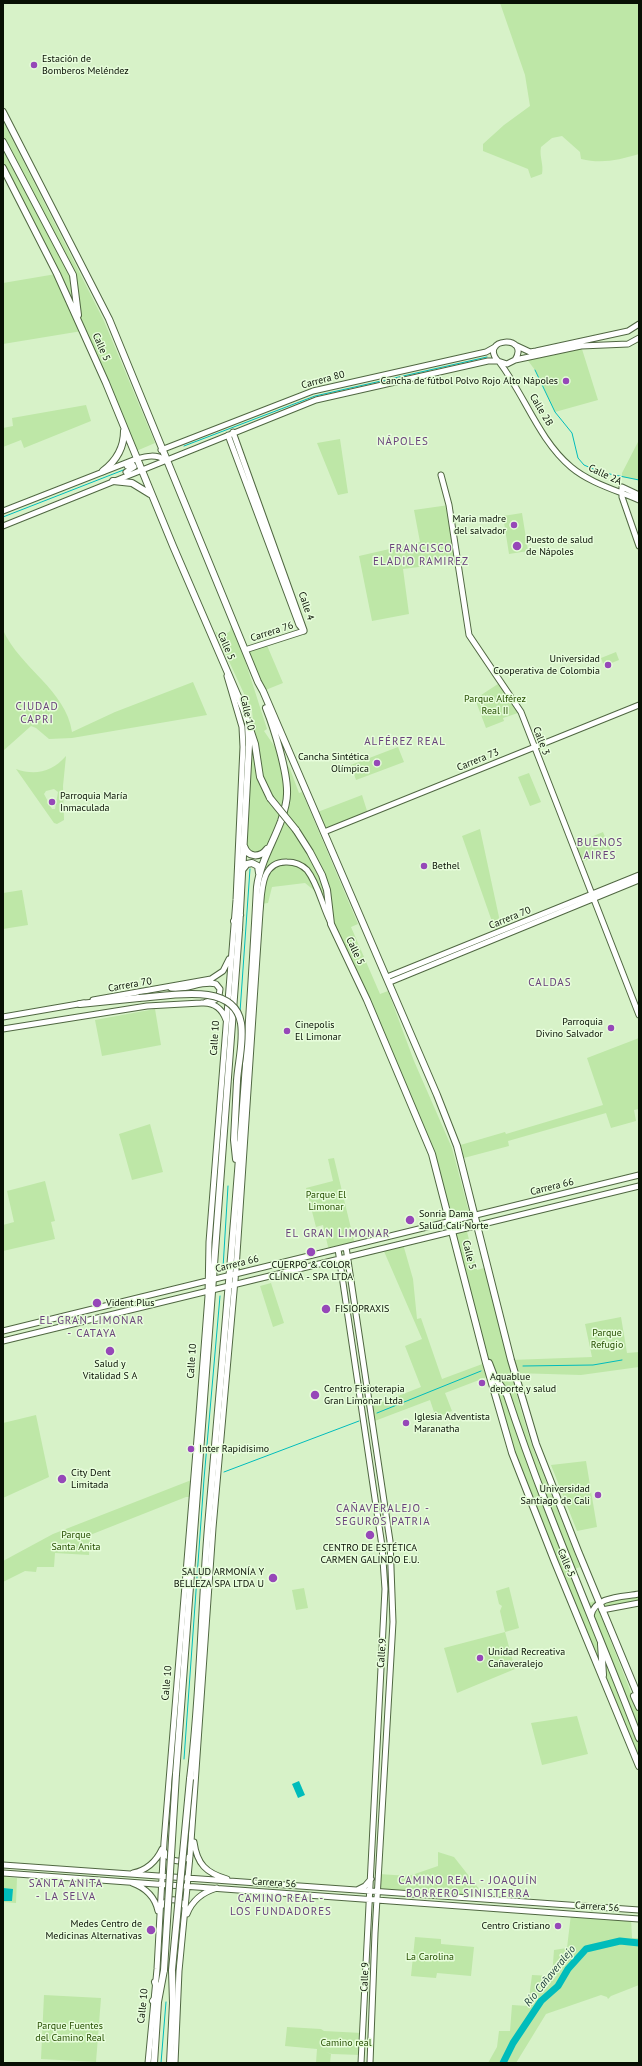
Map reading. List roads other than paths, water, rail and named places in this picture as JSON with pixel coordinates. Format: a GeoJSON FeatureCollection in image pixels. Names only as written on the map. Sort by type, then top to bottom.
{"type":"FeatureCollection","features":[{"type":"Feature","properties":{"kind":"main road","name":"Calle 5"},"geometry":{"type":"LineString","coordinates":[[3,112],[109,319],[258,682],[388,980],[457,1146],[511,1360],[536,1444],[578,1551],[639,1698]]}},
{"type":"Feature","properties":{"kind":"main road"},"geometry":{"type":"LineString","coordinates":[[3,142],[72,275],[79,321]]}},
{"type":"Feature","properties":{"kind":"main road","name":"Calle 5"},"geometry":{"type":"LineString","coordinates":[[3,168],[79,321],[248,722],[255,744],[260,777],[270,798],[306,845],[325,882],[331,924],[367,1000],[429,1147],[512,1453],[554,1560],[639,1766]]}},
{"type":"Feature","properties":{"kind":"main road"},"geometry":{"type":"LineString","coordinates":[[103,471],[118,454],[123,441],[124,429]]}},
{"type":"Feature","properties":{"kind":"main road"},"geometry":{"type":"LineString","coordinates":[[113,480],[135,484],[153,498]]}},
{"type":"Feature","properties":{"kind":"main road","name":"Calle 10"},"geometry":{"type":"LineString","coordinates":[[172,2063],[176,2003],[172,1970],[190,1779],[195,1754],[209,1547],[225,1374],[238,1177],[249,1049],[255,942],[260,888],[259,873],[281,822],[287,801],[285,777],[267,709],[258,682]]}},
{"type":"Feature","properties":{"kind":"main road","name":"Calle 10"},"geometry":{"type":"LineString","coordinates":[[154,2063],[159,1994],[164,1970],[176,1774],[174,1763],[210,1291],[224,1144],[243,870],[243,838],[249,745],[248,722]]}},
{"type":"Feature","properties":{"kind":"main road"},"geometry":{"type":"LineString","coordinates":[[243,838],[246,851],[252,855],[260,855],[270,845]]}},
{"type":"Feature","properties":{"kind":"main road"},"geometry":{"type":"LineString","coordinates":[[243,870],[247,864],[252,863],[258,866],[259,873]]}},
{"type":"Feature","properties":{"kind":"main road"},"geometry":{"type":"LineString","coordinates":[[239,930],[234,921],[240,915]]}},
{"type":"Feature","properties":{"kind":"main road"},"geometry":{"type":"LineString","coordinates":[[80,1004],[139,998],[208,995],[221,998],[231,1004],[238,1013],[242,1028],[237,1081],[234,1140],[238,1177]]}},
{"type":"Feature","properties":{"kind":"main road"},"geometry":{"type":"LineString","coordinates":[[229,1067],[224,1059],[230,1054]]}},
{"type":"Feature","properties":{"kind":"main road"},"geometry":{"type":"LineString","coordinates":[[217,1150],[224,1144]]}},
{"type":"Feature","properties":{"kind":"main road"},"geometry":{"type":"LineString","coordinates":[[216,1159],[222,1165]]}},
{"type":"Feature","properties":{"kind":"main road"},"geometry":{"type":"LineString","coordinates":[[480,1339],[494,1376],[507,1395],[524,1448],[560,1543],[600,1636],[639,1738]]}},
{"type":"Feature","properties":{"kind":"main road","name":"Calle 5"},"geometry":{"type":"LineString","coordinates":[[612,1632],[639,1707]]}},
{"type":"Feature","properties":{"kind":"main road"},"geometry":{"type":"LineString","coordinates":[[600,1636],[603,1680]]}},
{"type":"Feature","properties":{"kind":"main road"},"geometry":{"type":"LineString","coordinates":[[153,2001],[159,1994],[156,1982]]}},
{"type":"Feature","properties":{"kind":"street","name":"Carrera 80"},"geometry":{"type":"LineString","coordinates":[[162,450],[307,393],[486,352],[500,342],[506,341],[530,352],[628,330],[639,324]]}},
{"type":"Feature","properties":{"kind":"street","name":"Carrera 80"},"geometry":{"type":"LineString","coordinates":[[3,526],[113,480],[316,400],[488,362],[499,362],[506,364],[581,346],[628,344],[639,338]]}},
{"type":"Feature","properties":{"kind":"street"},"geometry":{"type":"LineString","coordinates":[[512,378],[510,369],[517,354],[515,345]]}},
{"type":"Feature","properties":{"kind":"street"},"geometry":{"type":"LineString","coordinates":[[495,347],[494,353],[499,362]]}},
{"type":"Feature","properties":{"kind":"street","name":"Calle 2B"},"geometry":{"type":"LineString","coordinates":[[499,362],[512,378],[555,451]]}},
{"type":"Feature","properties":{"kind":"street","name":"Calle 4"},"geometry":{"type":"LineString","coordinates":[[233,432],[296,602],[304,631]]}},
{"type":"Feature","properties":{"kind":"street","name":"Calle 4"},"geometry":{"type":"LineString","coordinates":[[228,434],[299,625],[304,631]]}},
{"type":"Feature","properties":{"kind":"street","name":"Calle 2A"},"geometry":{"type":"LineString","coordinates":[[555,451],[571,467],[594,482],[622,490],[622,497],[639,546]]}},
{"type":"Feature","properties":{"kind":"street"},"geometry":{"type":"LineString","coordinates":[[3,510],[136,459],[152,455],[159,456],[166,460]]}},
{"type":"Feature","properties":{"kind":"street"},"geometry":{"type":"LineString","coordinates":[[103,471],[133,465],[133,469],[113,480]]}},
{"type":"Feature","properties":{"kind":"street","name":"Calle 3"},"geometry":{"type":"LineString","coordinates":[[441,475],[449,505],[469,635],[520,712],[639,1015]]}},
{"type":"Feature","properties":{"kind":"street"},"geometry":{"type":"LineString","coordinates":[[622,490],[639,495]]}},
{"type":"Feature","properties":{"kind":"street"},"geometry":{"type":"LineString","coordinates":[[622,490],[639,500]]}},
{"type":"Feature","properties":{"kind":"street","name":"Carrera 76"},"geometry":{"type":"LineString","coordinates":[[245,650],[304,631]]}},
{"type":"Feature","properties":{"kind":"street","name":"Calle 10"},"geometry":{"type":"LineString","coordinates":[[211,1280],[209,1242],[233,938],[243,747],[242,727],[222,662]]}},
{"type":"Feature","properties":{"kind":"street","name":"Carrera 73"},"geometry":{"type":"LineString","coordinates":[[324,832],[639,705]]}},
{"type":"Feature","properties":{"kind":"street","name":"Calle 10"},"geometry":{"type":"LineString","coordinates":[[260,888],[265,875],[274,865],[288,862],[301,866],[312,879],[331,924]]}},
{"type":"Feature","properties":{"kind":"street","name":"Carrera 70"},"geometry":{"type":"LineString","coordinates":[[593,898],[639,875]]}},
{"type":"Feature","properties":{"kind":"street","name":"Carrera 70"},"geometry":{"type":"LineString","coordinates":[[388,980],[639,880]]}},
{"type":"Feature","properties":{"kind":"street","name":"Carrera 70"},"geometry":{"type":"LineString","coordinates":[[3,1017],[208,980],[220,974],[229,962],[233,938]]}},
{"type":"Feature","properties":{"kind":"street"},"geometry":{"type":"LineString","coordinates":[[170,987],[178,989],[213,983],[218,986],[220,993],[218,998],[201,1003]]}},
{"type":"Feature","properties":{"kind":"street"},"geometry":{"type":"LineString","coordinates":[[3,1029],[140,1007],[201,1003],[214,1005],[220,1010],[225,1016],[226,1027]]}},
{"type":"Feature","properties":{"kind":"street","name":"Calle 10"},"geometry":{"type":"LineString","coordinates":[[232,1275],[248,1060]]}},
{"type":"Feature","properties":{"kind":"street","name":"Carrera 66"},"geometry":{"type":"LineString","coordinates":[[3,1331],[639,1175]]}},
{"type":"Feature","properties":{"kind":"street","name":"Carrera 66"},"geometry":{"type":"LineString","coordinates":[[3,1341],[639,1186]]}},
{"type":"Feature","properties":{"kind":"street","name":"Calle 9"},"geometry":{"type":"LineString","coordinates":[[346,1247],[390,1541],[393,1583],[386,1770],[377,1900],[370,2063]]}},
{"type":"Feature","properties":{"kind":"street","name":"Calle 9"},"geometry":{"type":"LineString","coordinates":[[338,1249],[382,1546],[385,1588],[377,1781],[361,2063]]}},
{"type":"Feature","properties":{"kind":"street"},"geometry":{"type":"LineString","coordinates":[[368,1450],[374,1435]]}},
{"type":"Feature","properties":{"kind":"street"},"geometry":{"type":"LineString","coordinates":[[370,1461],[380,1473]]}},
{"type":"Feature","properties":{"kind":"street"},"geometry":{"type":"LineString","coordinates":[[591,1616],[593,1608],[599,1602],[639,1594]]}},
{"type":"Feature","properties":{"kind":"street"},"geometry":{"type":"LineString","coordinates":[[602,1610],[639,1603]]}},
{"type":"Feature","properties":{"kind":"street"},"geometry":{"type":"LineString","coordinates":[[384,1632],[391,1644]]}},
{"type":"Feature","properties":{"kind":"street"},"geometry":{"type":"LineString","coordinates":[[381,1684],[389,1676]]}},
{"type":"Feature","properties":{"kind":"street"},"geometry":{"type":"LineString","coordinates":[[378,1745],[386,1757]]}},
{"type":"Feature","properties":{"kind":"street","name":"Calle 10"},"geometry":{"type":"LineString","coordinates":[[176,2003],[190,1859],[195,1754]]}},
{"type":"Feature","properties":{"kind":"street","name":"Calle 10"},"geometry":{"type":"LineString","coordinates":[[148,2063],[156,1982],[164,1842],[174,1763]]}},
{"type":"Feature","properties":{"kind":"street"},"geometry":{"type":"LineString","coordinates":[[377,1781],[386,1770]]}},
{"type":"Feature","properties":{"kind":"street"},"geometry":{"type":"LineString","coordinates":[[192,1830],[195,1852],[203,1866],[214,1875],[237,1882]]}},
{"type":"Feature","properties":{"kind":"street"},"geometry":{"type":"LineString","coordinates":[[125,1874],[141,1871],[154,1862],[162,1849],[164,1842]]}},
{"type":"Feature","properties":{"kind":"street"},"geometry":{"type":"LineString","coordinates":[[164,1850],[167,1856],[177,1861],[190,1859]]}},
{"type":"Feature","properties":{"kind":"street"},"geometry":{"type":"LineString","coordinates":[[163,1859],[167,1870],[176,1881],[186,1902]]}},
{"type":"Feature","properties":{"kind":"street"},"geometry":{"type":"LineString","coordinates":[[160,1901],[168,1889],[176,1881],[190,1859]]}},
{"type":"Feature","properties":{"kind":"street","name":"Carrera 56"},"geometry":{"type":"LineString","coordinates":[[3,1865],[162,1876],[188,1885],[358,1900],[377,1900],[639,1919]]}},
{"type":"Feature","properties":{"kind":"street","name":"Carrera 56"},"geometry":{"type":"LineString","coordinates":[[3,1873],[161,1883],[188,1879],[639,1910]]}},
{"type":"Feature","properties":{"kind":"street"},"geometry":{"type":"LineString","coordinates":[[356,1890],[365,1886],[372,1878]]}},
{"type":"Feature","properties":{"kind":"street"},"geometry":{"type":"LineString","coordinates":[[120,1880],[139,1885],[151,1895],[155,1901],[159,1917]]}},
{"type":"Feature","properties":{"kind":"street"},"geometry":{"type":"LineString","coordinates":[[185,1919],[189,1908],[199,1897],[213,1890],[224,1888]]}},
{"type":"Feature","properties":{"kind":"street"},"geometry":{"type":"LineString","coordinates":[[160,1908],[163,1903],[171,1899],[180,1901],[186,1908]]}},
{"type":"Feature","properties":{"kind":"street"},"geometry":{"type":"LineString","coordinates":[[358,1900],[365,1904],[369,1911]]}},
{"type":"Feature","properties":{"kind":"street"},"geometry":{"type":"LineString","coordinates":[[364,2002],[372,2014]]}},
{"type":"Feature","properties":{"kind":"street"},"geometry":{"type":"LineString","coordinates":[[361,2055],[371,2046]]}},
{"type":"Feature","properties":{"kind":"water"},"geometry":{"type":"Polygon","coordinates":[[[299,1781],[305,1795],[298,1798],[292,1784],[299,1781]]]}},
{"type":"Feature","properties":{"kind":"water"},"geometry":{"type":"Polygon","coordinates":[[[3,1888],[13,1889],[12,1901],[3,1901],[3,1888]]]}},
{"type":"Feature","properties":{"kind":"waterway"},"geometry":{"type":"LineString","coordinates":[[184,446],[315,396],[487,357]]}},
{"type":"Feature","properties":{"kind":"waterway"},"geometry":{"type":"LineString","coordinates":[[535,370],[555,412],[572,433],[578,458],[584,465],[600,472],[639,480]]}},
{"type":"Feature","properties":{"kind":"waterway"},"geometry":{"type":"LineString","coordinates":[[3,517],[126,469]]}},
{"type":"Feature","properties":{"kind":"waterway"},"geometry":{"type":"LineString","coordinates":[[240,1012],[250,869]]}},
{"type":"Feature","properties":{"kind":"waterway"},"geometry":{"type":"LineString","coordinates":[[223,1268],[228,1186]]}},
{"type":"Feature","properties":{"kind":"waterway"},"geometry":{"type":"LineString","coordinates":[[184,1759],[204,1479],[220,1296]]}},
{"type":"Feature","properties":{"kind":"waterway"},"geometry":{"type":"LineString","coordinates":[[523,1366],[593,1365],[622,1360]]}},
{"type":"Feature","properties":{"kind":"waterway"},"geometry":{"type":"LineString","coordinates":[[377,1413],[481,1371]]}},
{"type":"Feature","properties":{"kind":"waterway"},"geometry":{"type":"LineString","coordinates":[[224,1472],[359,1421]]}},
{"type":"Feature","properties":{"kind":"waterway","name":"Río Cañaveralejo"},"geometry":{"type":"LineString","coordinates":[[503,2063],[513,2043],[541,2001],[558,1986],[568,1969],[586,1949],[620,1941],[639,1943]]}},
{"type":"Feature","properties":{"kind":"waterway"},"geometry":{"type":"LineString","coordinates":[[161,2063],[166,2002]]}},
{"type":"Feature","properties":{"kind":"place","name":"Estación de Bomberos Meléndez"},"geometry":{"type":"Point","coordinates":[34,65]}},
{"type":"Feature","properties":{"kind":"place","name":"Cancha de fútbol Polvo Rojo Alto Nápoles"},"geometry":{"type":"Point","coordinates":[566,381]}},
{"type":"Feature","properties":{"kind":"place","name":"Maria madre del salvador"},"geometry":{"type":"Point","coordinates":[514,525]}},
{"type":"Feature","properties":{"kind":"place","name":"Puesto de salud de Nápoles"},"geometry":{"type":"Point","coordinates":[517,546]}},
{"type":"Feature","properties":{"kind":"place","name":"Universidad Cooperativa de Colombia"},"geometry":{"type":"Point","coordinates":[608,665]}},
{"type":"Feature","properties":{"kind":"place","name":"Cancha Sintética Olímpica"},"geometry":{"type":"Point","coordinates":[377,763]}},
{"type":"Feature","properties":{"kind":"place","name":"Parroquia María Inmaculada"},"geometry":{"type":"Point","coordinates":[52,802]}},
{"type":"Feature","properties":{"kind":"place","name":"Bethel"},"geometry":{"type":"Point","coordinates":[424,866]}},
{"type":"Feature","properties":{"kind":"place","name":"Parroquia Divino Salvador"},"geometry":{"type":"Point","coordinates":[611,1028]}},
{"type":"Feature","properties":{"kind":"place","name":"Cinepolis El Limonar"},"geometry":{"type":"Point","coordinates":[287,1031]}},
{"type":"Feature","properties":{"kind":"place","name":"Sonria Dama Salud Cali Norte"},"geometry":{"type":"Point","coordinates":[410,1220]}},
{"type":"Feature","properties":{"kind":"place","name":"CUERPO & COLOR CLÍNICA - SPA LTDA"},"geometry":{"type":"Point","coordinates":[311,1252]}},
{"type":"Feature","properties":{"kind":"place","name":"Vident Plus"},"geometry":{"type":"Point","coordinates":[97,1303]}},
{"type":"Feature","properties":{"kind":"place","name":"FISIOPRAXIS"},"geometry":{"type":"Point","coordinates":[326,1309]}},
{"type":"Feature","properties":{"kind":"place","name":"Salud y Vitalidad S A"},"geometry":{"type":"Point","coordinates":[110,1351]}},
{"type":"Feature","properties":{"kind":"place","name":"Aquablue deporte y salud"},"geometry":{"type":"Point","coordinates":[482,1383]}},
{"type":"Feature","properties":{"kind":"place","name":"Centro Fisioterapia Gran Limonar Ltda"},"geometry":{"type":"Point","coordinates":[315,1395]}},
{"type":"Feature","properties":{"kind":"place","name":"Iglesia Adventista Maranatha"},"geometry":{"type":"Point","coordinates":[406,1423]}},
{"type":"Feature","properties":{"kind":"place","name":"Inter Rapidísimo"},"geometry":{"type":"Point","coordinates":[191,1449]}},
{"type":"Feature","properties":{"kind":"place","name":"City Dent Limitada"},"geometry":{"type":"Point","coordinates":[62,1479]}},
{"type":"Feature","properties":{"kind":"place","name":"Universidad Santiago de Cali"},"geometry":{"type":"Point","coordinates":[598,1495]}},
{"type":"Feature","properties":{"kind":"place","name":"CENTRO DE ESTÉTICA CARMEN GALINDO E.U."},"geometry":{"type":"Point","coordinates":[370,1535]}},
{"type":"Feature","properties":{"kind":"place","name":"SALUD ARMONÍA Y BELLEZA SPA LTDA U"},"geometry":{"type":"Point","coordinates":[273,1578]}},
{"type":"Feature","properties":{"kind":"place","name":"Unidad Recreativa Cañaveralejo"},"geometry":{"type":"Point","coordinates":[480,1658]}},
{"type":"Feature","properties":{"kind":"place","name":"Centro Cristiano"},"geometry":{"type":"Point","coordinates":[558,1926]}},
{"type":"Feature","properties":{"kind":"place","name":"Medes Centro de Medicinas Alternativas"},"geometry":{"type":"Point","coordinates":[151,1930]}},
{"type":"Feature","properties":{"kind":"district","name":"NÁPOLES"},"geometry":{"type":"Point","coordinates":[403,442]}},
{"type":"Feature","properties":{"kind":"district","name":"FRANCISCO ELADIO RAMIREZ"},"geometry":{"type":"Point","coordinates":[421,555]}},
{"type":"Feature","properties":{"kind":"district","name":"CIUDAD CAPRI"},"geometry":{"type":"Point","coordinates":[37,713]}},
{"type":"Feature","properties":{"kind":"district","name":"ALFÉREZ REAL"},"geometry":{"type":"Point","coordinates":[405,742]}},
{"type":"Feature","properties":{"kind":"district","name":"BUENOS AIRES"},"geometry":{"type":"Point","coordinates":[600,849]}},
{"type":"Feature","properties":{"kind":"district","name":"CALDAS"},"geometry":{"type":"Point","coordinates":[550,983]}},
{"type":"Feature","properties":{"kind":"district","name":"EL GRAN LIMONAR"},"geometry":{"type":"Point","coordinates":[338,1234]}},
{"type":"Feature","properties":{"kind":"district","name":"EL GRAN LIMONAR - CATAYA"},"geometry":{"type":"Point","coordinates":[92,1327]}},
{"type":"Feature","properties":{"kind":"district","name":"CAÑAVERALEJO - SEGUROS PATRIA"},"geometry":{"type":"Point","coordinates":[383,1515]}},
{"type":"Feature","properties":{"kind":"district","name":"CAMINO REAL - JOAQUÍN BORRERO SINISTERRA"},"geometry":{"type":"Point","coordinates":[468,1887]}},
{"type":"Feature","properties":{"kind":"district","name":"SANTA ANITA - LA SELVA"},"geometry":{"type":"Point","coordinates":[66,1890]}},
{"type":"Feature","properties":{"kind":"district","name":"CAMINO REAL - LOS FUNDADORES"},"geometry":{"type":"Point","coordinates":[281,1905]}},
{"type":"Feature","properties":{"kind":"park label","name":"Parque Alférez Real II"},"geometry":{"type":"Point","coordinates":[495,704]}},
{"type":"Feature","properties":{"kind":"park label","name":"Parque El Limonar"},"geometry":{"type":"Point","coordinates":[326,1200]}},
{"type":"Feature","properties":{"kind":"park label","name":"Parque Refugio"},"geometry":{"type":"Point","coordinates":[607,1338]}},
{"type":"Feature","properties":{"kind":"park label","name":"Parque Santa Anita"},"geometry":{"type":"Point","coordinates":[76,1540]}},
{"type":"Feature","properties":{"kind":"park label","name":"La Carolina"},"geometry":{"type":"Point","coordinates":[430,1957]}},
{"type":"Feature","properties":{"kind":"park label","name":"Parque Fuentes del Camino Real"},"geometry":{"type":"Point","coordinates":[70,2032]}},
{"type":"Feature","properties":{"kind":"park label","name":"Camino real"},"geometry":{"type":"Point","coordinates":[346,2043]}}]}
